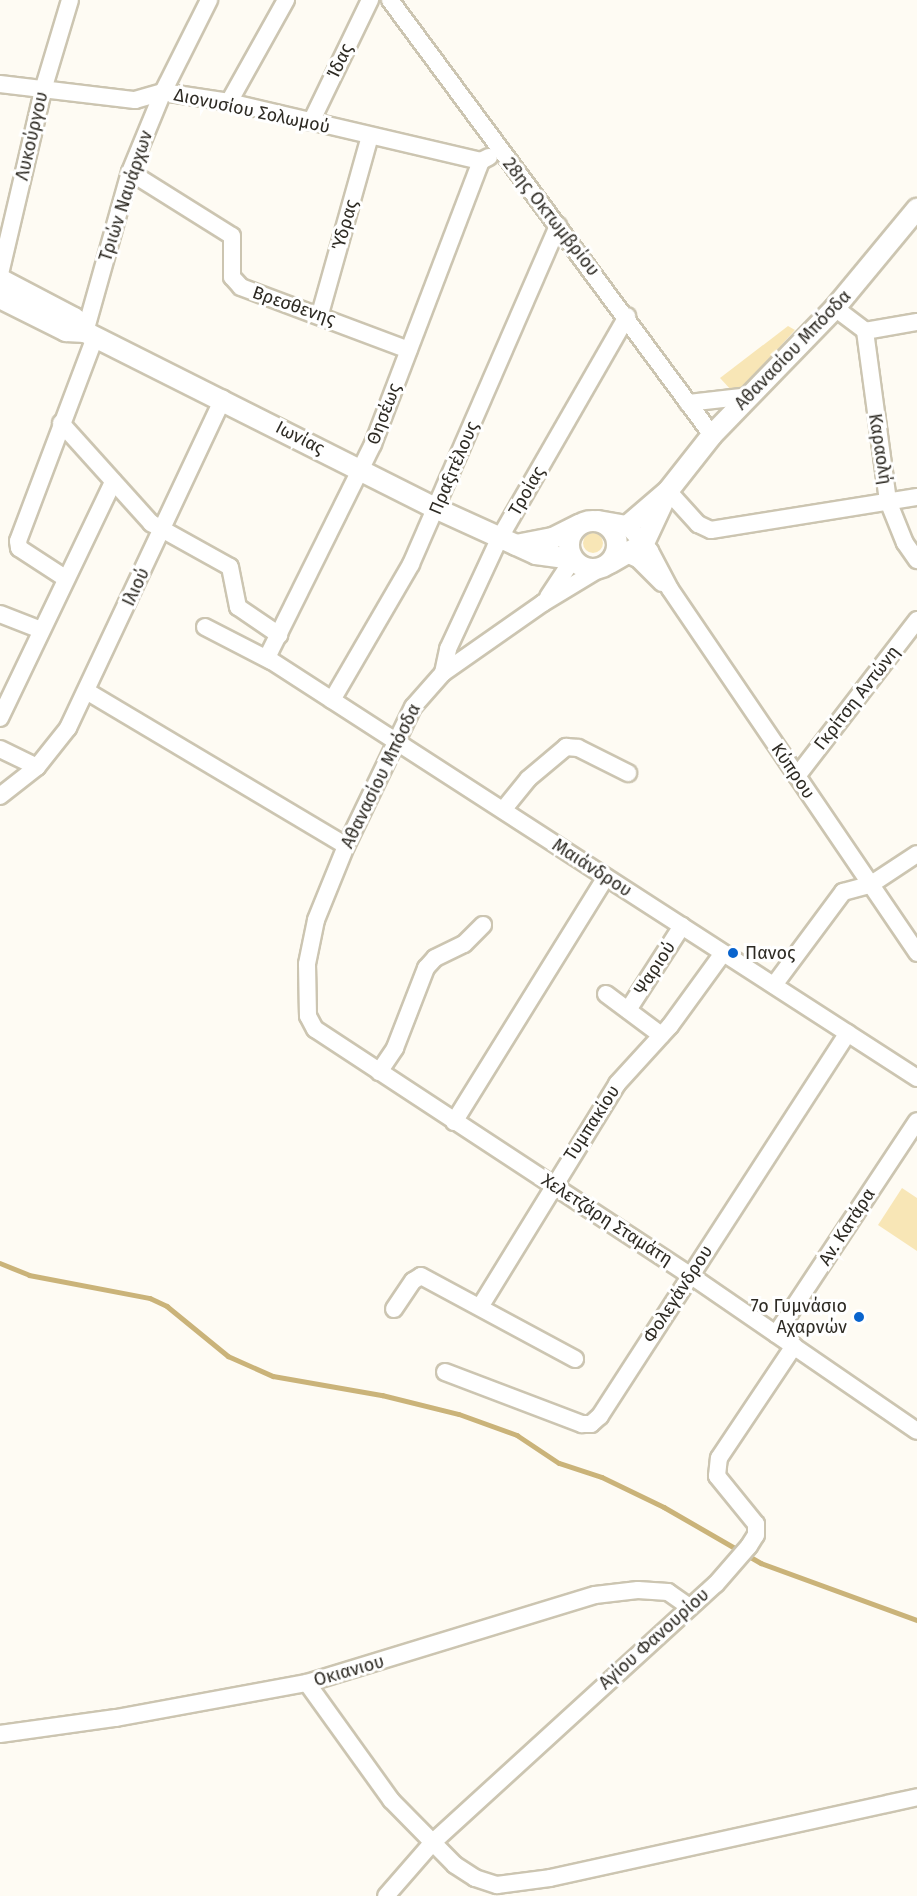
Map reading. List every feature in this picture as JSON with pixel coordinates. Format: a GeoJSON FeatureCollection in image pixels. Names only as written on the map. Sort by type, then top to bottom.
{"type":"FeatureCollection","features":[{"type":"Feature","properties":{"kind":"main road","name":"Αθανασίου Μπόσδα"},"geometry":{"type":"LineString","coordinates":[[627,526],[668,491],[712,435],[836,308],[917,209]]}},
{"type":"Feature","properties":{"kind":"main road","name":"Ιωνίας"},"geometry":{"type":"LineString","coordinates":[[0,276],[74,318],[90,335]]}},
{"type":"Feature","properties":{"kind":"main road","name":"Ιωνίας"},"geometry":{"type":"LineString","coordinates":[[0,298],[66,331],[90,335],[223,399],[506,542],[536,554],[573,559]]}},
{"type":"Feature","properties":{"kind":"main road","name":"Αθανασίου Μπόσδα"},"geometry":{"type":"LineString","coordinates":[[612,561],[644,543],[668,491]]}},
{"type":"Feature","properties":{"kind":"main road"},"geometry":{"type":"LineString","coordinates":[[589,523],[609,527],[616,538],[616,551],[612,561],[584,568],[573,559],[569,540],[589,523]]}},
{"type":"Feature","properties":{"kind":"main road"},"geometry":{"type":"LineString","coordinates":[[506,542],[543,542],[589,523],[627,526]]}},
{"type":"Feature","properties":{"kind":"street","name":"Λυκούργου"},"geometry":{"type":"LineString","coordinates":[[0,276],[43,90],[70,0]]}},
{"type":"Feature","properties":{"kind":"street","name":"Τριών Ναυάρχων"},"geometry":{"type":"LineString","coordinates":[[65,578],[19,548],[18,541],[62,423],[90,335],[130,172],[162,92],[209,0]]}},
{"type":"Feature","properties":{"kind":"street"},"geometry":{"type":"LineString","coordinates":[[229,102],[286,0]]}},
{"type":"Feature","properties":{"kind":"street","name":"Ίδας"},"geometry":{"type":"LineString","coordinates":[[311,122],[370,0]]}},
{"type":"Feature","properties":{"kind":"street","name":"28ης Οκτωμβρίου"},"geometry":{"type":"LineString","coordinates":[[390,0],[501,152],[627,315],[712,435]]}},
{"type":"Feature","properties":{"kind":"street","name":"Διονυσίου Σολωμού"},"geometry":{"type":"LineString","coordinates":[[0,84],[135,100],[162,92],[229,102],[481,161]]}},
{"type":"Feature","properties":{"kind":"street","name":"Ύδρας"},"geometry":{"type":"LineString","coordinates":[[320,314],[370,136]]}},
{"type":"Feature","properties":{"kind":"street"},"geometry":{"type":"LineString","coordinates":[[481,161],[501,152]]}},
{"type":"Feature","properties":{"kind":"street","name":"Θησέως"},"geometry":{"type":"LineString","coordinates":[[269,659],[362,469],[481,161]]}},
{"type":"Feature","properties":{"kind":"street","name":"Βρεσθενης"},"geometry":{"type":"LineString","coordinates":[[130,172],[232,236],[232,277],[241,287],[320,314],[409,350]]}},
{"type":"Feature","properties":{"kind":"street","name":"Πραξιτέλους"},"geometry":{"type":"LineString","coordinates":[[332,700],[411,564],[437,509],[558,226]]}},
{"type":"Feature","properties":{"kind":"street"},"geometry":{"type":"LineString","coordinates":[[836,308],[865,331],[917,322]]}},
{"type":"Feature","properties":{"kind":"street","name":"Τροίας"},"geometry":{"type":"LineString","coordinates":[[443,673],[448,649],[627,315]]}},
{"type":"Feature","properties":{"kind":"street","name":"Καραολή"},"geometry":{"type":"LineString","coordinates":[[865,331],[888,501],[905,543],[917,560]]}},
{"type":"Feature","properties":{"kind":"street"},"geometry":{"type":"LineString","coordinates":[[688,403],[749,396]]}},
{"type":"Feature","properties":{"kind":"street","name":"Ιλιού"},"geometry":{"type":"LineString","coordinates":[[0,795],[37,767],[55,749],[88,692],[223,399]]}},
{"type":"Feature","properties":{"kind":"street"},"geometry":{"type":"LineString","coordinates":[[62,423],[151,523],[230,567],[238,608],[279,636]]}},
{"type":"Feature","properties":{"kind":"street"},"geometry":{"type":"LineString","coordinates":[[0,718],[65,578],[113,482]]}},
{"type":"Feature","properties":{"kind":"street"},"geometry":{"type":"LineString","coordinates":[[668,491],[698,524],[711,530],[917,497]]}},
{"type":"Feature","properties":{"kind":"street","name":"Κύπρου"},"geometry":{"type":"LineString","coordinates":[[627,526],[644,543],[670,589],[917,953]]}},
{"type":"Feature","properties":{"kind":"street","name":"Αθανασίου Μπόσδα"},"geometry":{"type":"LineString","coordinates":[[543,603],[573,559]]}},
{"type":"Feature","properties":{"kind":"street","name":"Κύπρου"},"geometry":{"type":"LineString","coordinates":[[612,561],[638,559],[670,589]]}},
{"type":"Feature","properties":{"kind":"street","name":"Αθανασίου Μπόσδα"},"geometry":{"type":"LineString","coordinates":[[305,1005],[316,920],[346,846],[413,707],[443,673],[543,603],[612,561]]}},
{"type":"Feature","properties":{"kind":"street"},"geometry":{"type":"LineString","coordinates":[[0,614],[41,630]]}},
{"type":"Feature","properties":{"kind":"street","name":"Γκρίτση Αντώνη"},"geometry":{"type":"LineString","coordinates":[[797,776],[917,620]]}},
{"type":"Feature","properties":{"kind":"street","name":"Μαιάνδρου"},"geometry":{"type":"LineString","coordinates":[[205,627],[269,659],[917,1078]]}},
{"type":"Feature","properties":{"kind":"street"},"geometry":{"type":"LineString","coordinates":[[88,692],[346,846]]}},
{"type":"Feature","properties":{"kind":"street"},"geometry":{"type":"LineString","coordinates":[[503,810],[528,779],[566,747],[578,748],[628,773]]}},
{"type":"Feature","properties":{"kind":"street"},"geometry":{"type":"LineString","coordinates":[[0,749],[37,767]]}},
{"type":"Feature","properties":{"kind":"street"},"geometry":{"type":"LineString","coordinates":[[774,985],[843,892],[870,885],[917,854]]}},
{"type":"Feature","properties":{"kind":"street"},"geometry":{"type":"LineString","coordinates":[[454,1122],[606,877]]}},
{"type":"Feature","properties":{"kind":"street"},"geometry":{"type":"LineString","coordinates":[[379,1072],[395,1048],[426,968],[435,958],[464,944],[483,924]]}},
{"type":"Feature","properties":{"kind":"street","name":"Ψαριού"},"geometry":{"type":"LineString","coordinates":[[628,1010],[682,926]]}},
{"type":"Feature","properties":{"kind":"street","name":"Τυμπακίου"},"geometry":{"type":"LineString","coordinates":[[480,1306],[553,1184],[617,1084],[661,1035],[723,952]]}},
{"type":"Feature","properties":{"kind":"street"},"geometry":{"type":"LineString","coordinates":[[606,994],[661,1035]]}},
{"type":"Feature","properties":{"kind":"street","name":"Χελετζάρη Σταμάτη"},"geometry":{"type":"LineString","coordinates":[[305,1005],[315,1029],[690,1275],[917,1431]]}},
{"type":"Feature","properties":{"kind":"street","name":"Φολεγάνδρου"},"geometry":{"type":"LineString","coordinates":[[445,1372],[582,1424],[591,1424],[600,1416],[849,1033]]}},
{"type":"Feature","properties":{"kind":"street","name":"Αν. Κατάρα"},"geometry":{"type":"LineString","coordinates":[[776,1334],[917,1121]]}},
{"type":"Feature","properties":{"kind":"street"},"geometry":{"type":"LineString","coordinates":[[394,1309],[413,1281],[421,1276],[575,1359]]}},
{"type":"Feature","properties":{"kind":"street","name":"Αγίου Φανουρίου"},"geometry":{"type":"LineString","coordinates":[[386,1896],[432,1843],[688,1606],[716,1584],[749,1546],[756,1535],[756,1524],[717,1476],[719,1458],[794,1346]]}},
{"type":"Feature","properties":{"kind":"street","name":"Οκιανιου"},"geometry":{"type":"LineString","coordinates":[[0,1734],[116,1718],[307,1683],[595,1595],[638,1590],[668,1592],[688,1606]]}},
{"type":"Feature","properties":{"kind":"street"},"geometry":{"type":"LineString","coordinates":[[307,1683],[391,1800],[432,1843],[468,1873],[497,1885],[550,1878],[917,1797]]}},
{"type":"Feature","properties":{"kind":"shaded area"},"geometry":{"type":"Polygon","coordinates":[[[788,326],[795,330],[743,387],[732,391],[720,378],[788,326]]]}},
{"type":"Feature","properties":{"kind":"shaded area"},"geometry":{"type":"Polygon","coordinates":[[[593,533],[600,536],[603,543],[600,550],[593,553],[586,550],[583,543],[586,536],[593,533]]]}},
{"type":"Feature","properties":{"kind":"shaded area"},"geometry":{"type":"Polygon","coordinates":[[[902,1188],[917,1198],[917,1251],[878,1225],[902,1188]]]}},
{"type":"Feature","properties":{"kind":"waterway"},"geometry":{"type":"LineString","coordinates":[[0,1263],[29,1275],[150,1298],[167,1306],[228,1356],[273,1376],[382,1395],[459,1414],[517,1435],[559,1463],[602,1477],[664,1507],[761,1563],[917,1620]]}},
{"type":"Feature","properties":{"kind":"place","name":"Πανος"},"geometry":{"type":"Point","coordinates":[733,953]}},
{"type":"Feature","properties":{"kind":"place","name":"7ο Γυμνάσιο Αχαρνών"},"geometry":{"type":"Point","coordinates":[859,1317]}}]}
